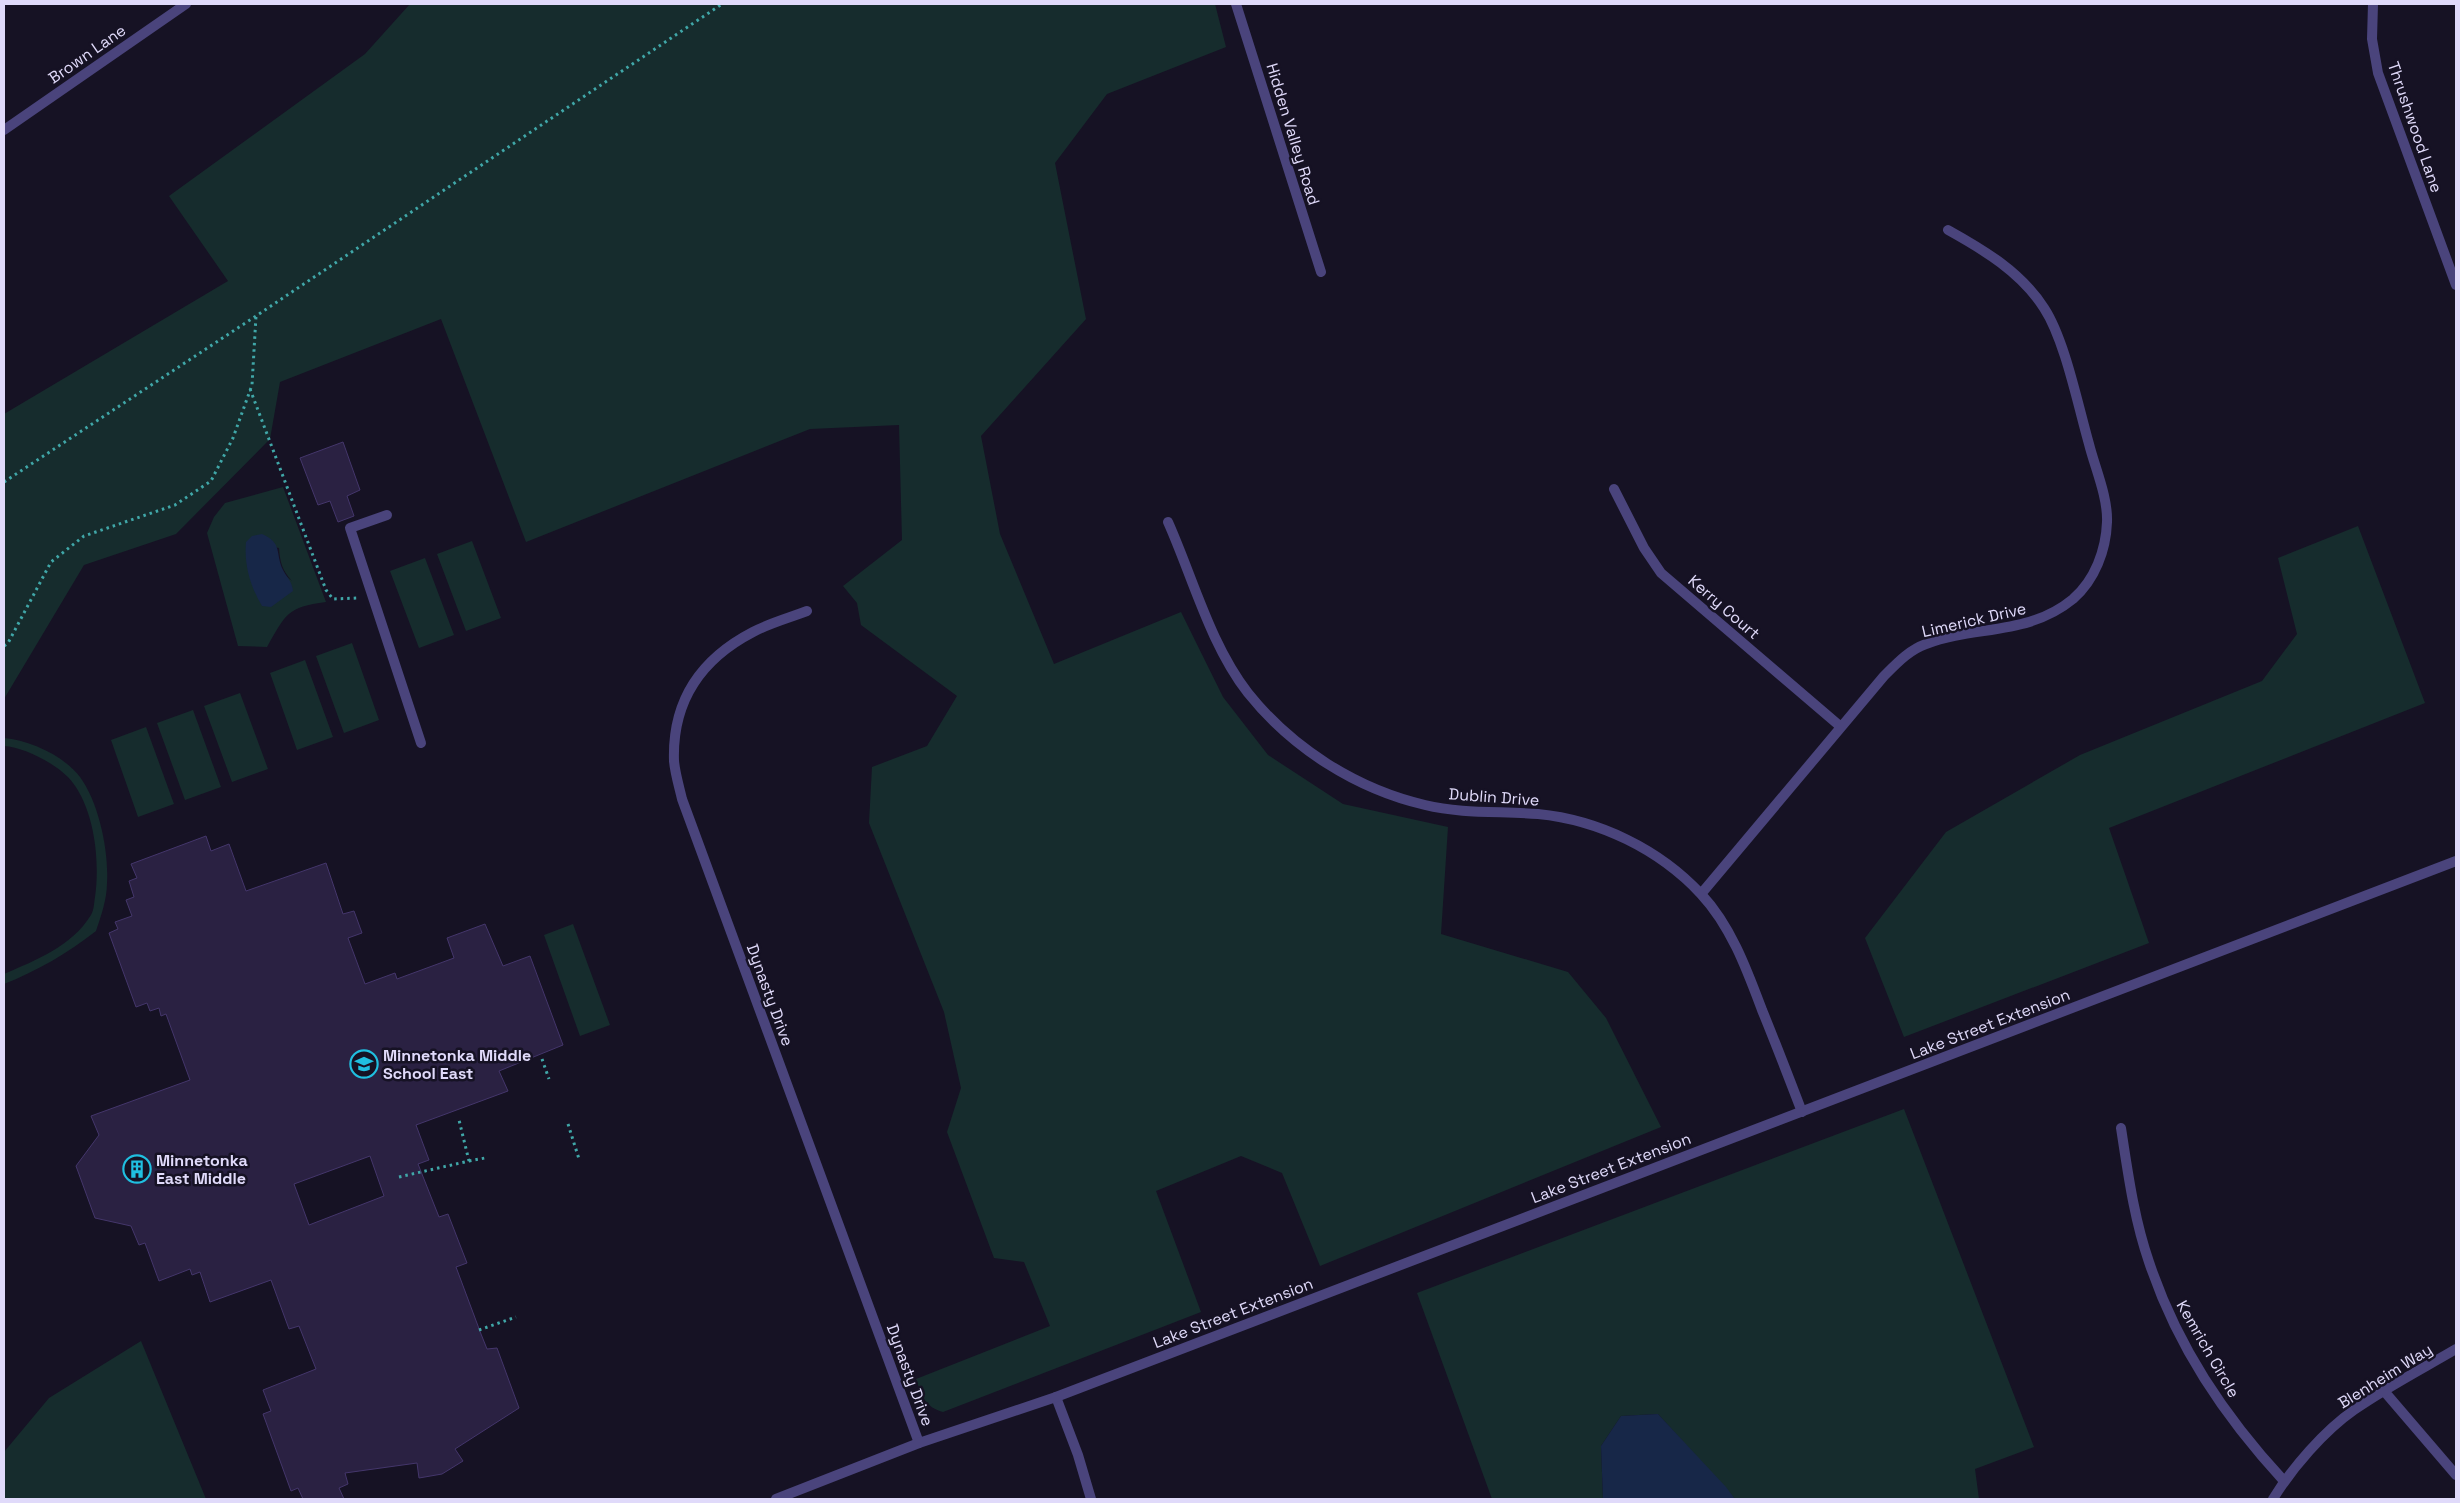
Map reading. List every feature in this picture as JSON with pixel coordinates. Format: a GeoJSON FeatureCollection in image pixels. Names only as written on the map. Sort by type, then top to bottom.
{"type":"FeatureCollection","features":[{"type":"Feature","properties":{"kind":"street","name":"Brown Lane"},"geometry":{"type":"LineString","coordinates":[[4,130],[186,4]]}},
{"type":"Feature","properties":{"kind":"street","name":"Hidden Valley Road"},"geometry":{"type":"LineString","coordinates":[[1236,4],[1320,272]]}},
{"type":"Feature","properties":{"kind":"street","name":"Thrushwood Lane"},"geometry":{"type":"LineString","coordinates":[[2373,4],[2372,39],[2378,73],[2456,285]]}},
{"type":"Feature","properties":{"kind":"street","name":"Limerick Drive"},"geometry":{"type":"LineString","coordinates":[[1701,894],[1841,727],[1903,657],[1925,644],[2020,626],[2047,616],[2074,598],[2091,577],[2104,549],[2107,520],[2102,492],[2061,347],[2044,308],[2017,275],[1984,250],[1948,230]]}},
{"type":"Feature","properties":{"kind":"street","name":"Kerry Court"},"geometry":{"type":"LineString","coordinates":[[1614,489],[1644,548],[1661,573],[1841,727]]}},
{"type":"Feature","properties":{"kind":"street"},"geometry":{"type":"LineString","coordinates":[[387,515],[350,528],[357,554],[375,600],[378,617],[421,742]]}},
{"type":"Feature","properties":{"kind":"street","name":"Dublin Drive"},"geometry":{"type":"LineString","coordinates":[[1168,522],[1206,616],[1230,663],[1248,692],[1277,724],[1309,752],[1346,775],[1385,793],[1426,806],[1468,811],[1539,814],[1583,821],[1623,837],[1662,860],[1701,894],[1723,924],[1744,964],[1802,1112]]}},
{"type":"Feature","properties":{"kind":"street","name":"Dynasty Drive"},"geometry":{"type":"LineString","coordinates":[[807,611],[755,631],[731,644],[710,661],[692,686],[681,709],[675,735],[674,763],[682,799],[919,1443]]}},
{"type":"Feature","properties":{"kind":"street","name":"Lake Street Extension"},"geometry":{"type":"LineString","coordinates":[[776,1499],[919,1443],[1056,1397],[2456,861]]}},
{"type":"Feature","properties":{"kind":"street","name":"Kemrich Circle"},"geometry":{"type":"LineString","coordinates":[[2121,1128],[2132,1196],[2149,1261],[2173,1325],[2208,1384],[2247,1441],[2284,1481]]}},
{"type":"Feature","properties":{"kind":"street","name":"Blenheim Way"},"geometry":{"type":"LineString","coordinates":[[2272,1499],[2284,1481],[2314,1446],[2353,1410],[2456,1349]]}},
{"type":"Feature","properties":{"kind":"street"},"geometry":{"type":"LineString","coordinates":[[2384,1391],[2456,1475]]}},
{"type":"Feature","properties":{"kind":"street"},"geometry":{"type":"LineString","coordinates":[[1056,1397],[1078,1455],[1091,1499]]}},
{"type":"Feature","properties":{"kind":"path"},"geometry":{"type":"LineString","coordinates":[[4,482],[722,4]]}},
{"type":"Feature","properties":{"kind":"path"},"geometry":{"type":"LineString","coordinates":[[4,646],[8,642],[50,562],[84,536],[174,505],[211,481],[233,438],[250,389],[256,316]]}},
{"type":"Feature","properties":{"kind":"path"},"geometry":{"type":"LineString","coordinates":[[250,389],[326,590],[334,599],[362,597],[375,600]]}},
{"type":"Feature","properties":{"kind":"path"},"geometry":{"type":"LineString","coordinates":[[542,1059],[549,1079]]}},
{"type":"Feature","properties":{"kind":"path"},"geometry":{"type":"LineString","coordinates":[[459,1120],[469,1161]]}},
{"type":"Feature","properties":{"kind":"path"},"geometry":{"type":"LineString","coordinates":[[568,1124],[579,1159]]}},
{"type":"Feature","properties":{"kind":"path"},"geometry":{"type":"LineString","coordinates":[[399,1177],[484,1158]]}},
{"type":"Feature","properties":{"kind":"path"},"geometry":{"type":"LineString","coordinates":[[479,1330],[516,1317]]}},
{"type":"Feature","properties":{"kind":"green space"},"geometry":{"type":"Polygon","coordinates":[[[410,4],[1215,4],[1226,47],[1107,94],[1055,163],[1086,319],[981,436],[1000,534],[1054,664],[1181,612],[1223,697],[1268,755],[1343,804],[1448,827],[1441,934],[1568,972],[1606,1018],[1661,1127],[1320,1266],[1282,1173],[1241,1156],[1156,1191],[1201,1312],[943,1412],[928,1404],[922,1396],[916,1379],[1050,1326],[1024,1262],[994,1258],[947,1132],[961,1088],[944,1012],[869,823],[872,767],[927,746],[957,696],[861,625],[857,603],[843,586],[902,540],[899,425],[810,429],[526,542],[441,319],[280,382],[270,439],[176,534],[84,565],[4,699],[4,414],[228,281],[169,196],[365,54],[410,4]]]}},
{"type":"Feature","properties":{"kind":"green space"},"geometry":{"type":"Polygon","coordinates":[[[283,487],[326,602],[303,606],[289,614],[267,647],[238,646],[207,533],[214,517],[225,503],[283,487]],[[246,542],[292,581],[282,566],[279,548],[246,542]]]}},
{"type":"Feature","properties":{"kind":"green space"},"geometry":{"type":"Polygon","coordinates":[[[2358,526],[2425,703],[2109,828],[2149,943],[1904,1037],[1865,938],[1946,832],[2080,755],[2262,681],[2297,634],[2278,558],[2358,526]]]}},
{"type":"Feature","properties":{"kind":"green space"},"geometry":{"type":"Polygon","coordinates":[[[472,541],[501,618],[466,631],[437,554],[472,541]]]}},
{"type":"Feature","properties":{"kind":"green space"},"geometry":{"type":"Polygon","coordinates":[[[425,558],[454,635],[419,648],[390,571],[425,558]]]}},
{"type":"Feature","properties":{"kind":"green space"},"geometry":{"type":"Polygon","coordinates":[[[352,643],[379,720],[344,733],[316,656],[352,643]]]}},
{"type":"Feature","properties":{"kind":"green space"},"geometry":{"type":"Polygon","coordinates":[[[305,660],[333,737],[297,750],[270,673],[305,660]]]}},
{"type":"Feature","properties":{"kind":"green space"},"geometry":{"type":"Polygon","coordinates":[[[240,693],[268,769],[232,782],[204,706],[240,693]]]}},
{"type":"Feature","properties":{"kind":"green space"},"geometry":{"type":"Polygon","coordinates":[[[193,710],[221,787],[185,800],[157,723],[193,710]]]}},
{"type":"Feature","properties":{"kind":"green space"},"geometry":{"type":"Polygon","coordinates":[[[146,727],[174,804],[138,817],[111,740],[146,727]]]}},
{"type":"Feature","properties":{"kind":"green space"},"geometry":{"type":"Polygon","coordinates":[[[4,738],[25,742],[46,750],[65,762],[80,777],[93,800],[101,828],[106,857],[107,889],[96,931],[52,961],[4,984],[4,974],[52,951],[73,936],[83,926],[93,909],[97,869],[91,823],[86,808],[73,783],[60,770],[42,759],[22,750],[4,746],[4,738]]]}},
{"type":"Feature","properties":{"kind":"green space"},"geometry":{"type":"Polygon","coordinates":[[[573,924],[610,1025],[580,1036],[544,935],[573,924]]]}},
{"type":"Feature","properties":{"kind":"green space"},"geometry":{"type":"Polygon","coordinates":[[[1904,1109],[2034,1447],[1975,1469],[1979,1499],[1735,1499],[1658,1414],[1621,1416],[1601,1446],[1603,1499],[1492,1499],[1417,1293],[1904,1109]]]}},
{"type":"Feature","properties":{"kind":"green space"},"geometry":{"type":"Polygon","coordinates":[[[141,1341],[206,1499],[4,1499],[4,1452],[49,1398],[141,1341]]]}},
{"type":"Feature","properties":{"kind":"water"},"geometry":{"type":"Polygon","coordinates":[[[262,534],[269,537],[276,545],[283,570],[293,591],[271,607],[262,606],[251,583],[246,558],[246,542],[252,536],[262,534]]]}},
{"type":"Feature","properties":{"kind":"water"},"geometry":{"type":"Polygon","coordinates":[[[1658,1414],[1735,1499],[1603,1499],[1601,1446],[1621,1416],[1658,1414]]]}},
{"type":"Feature","properties":{"kind":"building"},"geometry":{"type":"Polygon","coordinates":[[[343,442],[360,490],[347,496],[354,516],[338,522],[330,501],[318,505],[300,458],[343,442]]]}},
{"type":"Feature","properties":{"kind":"building","name":"Minnetonka East Middle"},"geometry":{"type":"Polygon","coordinates":[[[206,836],[211,851],[229,844],[246,891],[326,863],[343,914],[354,911],[362,933],[348,938],[365,984],[395,973],[397,979],[454,958],[447,938],[485,924],[503,966],[530,956],[563,1045],[499,1071],[508,1091],[416,1125],[429,1160],[418,1164],[439,1217],[448,1214],[467,1263],[456,1267],[487,1349],[497,1348],[519,1408],[455,1449],[463,1461],[442,1474],[419,1478],[417,1463],[345,1473],[348,1484],[339,1488],[344,1499],[303,1499],[298,1488],[291,1491],[263,1414],[271,1411],[263,1390],[316,1369],[299,1326],[289,1329],[271,1280],[210,1302],[200,1272],[192,1275],[190,1269],[159,1281],[145,1243],[139,1245],[131,1226],[95,1218],[76,1166],[99,1135],[91,1116],[190,1080],[166,1014],[161,1016],[159,1008],[150,1011],[147,1003],[136,1007],[109,933],[118,929],[115,922],[132,916],[126,900],[134,897],[129,881],[137,878],[131,864],[206,836]],[[370,1156],[294,1184],[309,1225],[384,1196],[370,1156]]]}},
{"type":"Feature","properties":{"kind":"place","name":"Minnetonka Middle School East"},"geometry":{"type":"Point","coordinates":[364,1064]}},
{"type":"Feature","properties":{"kind":"place","name":"Minnetonka East Middle"},"geometry":{"type":"Point","coordinates":[137,1169]}}]}
